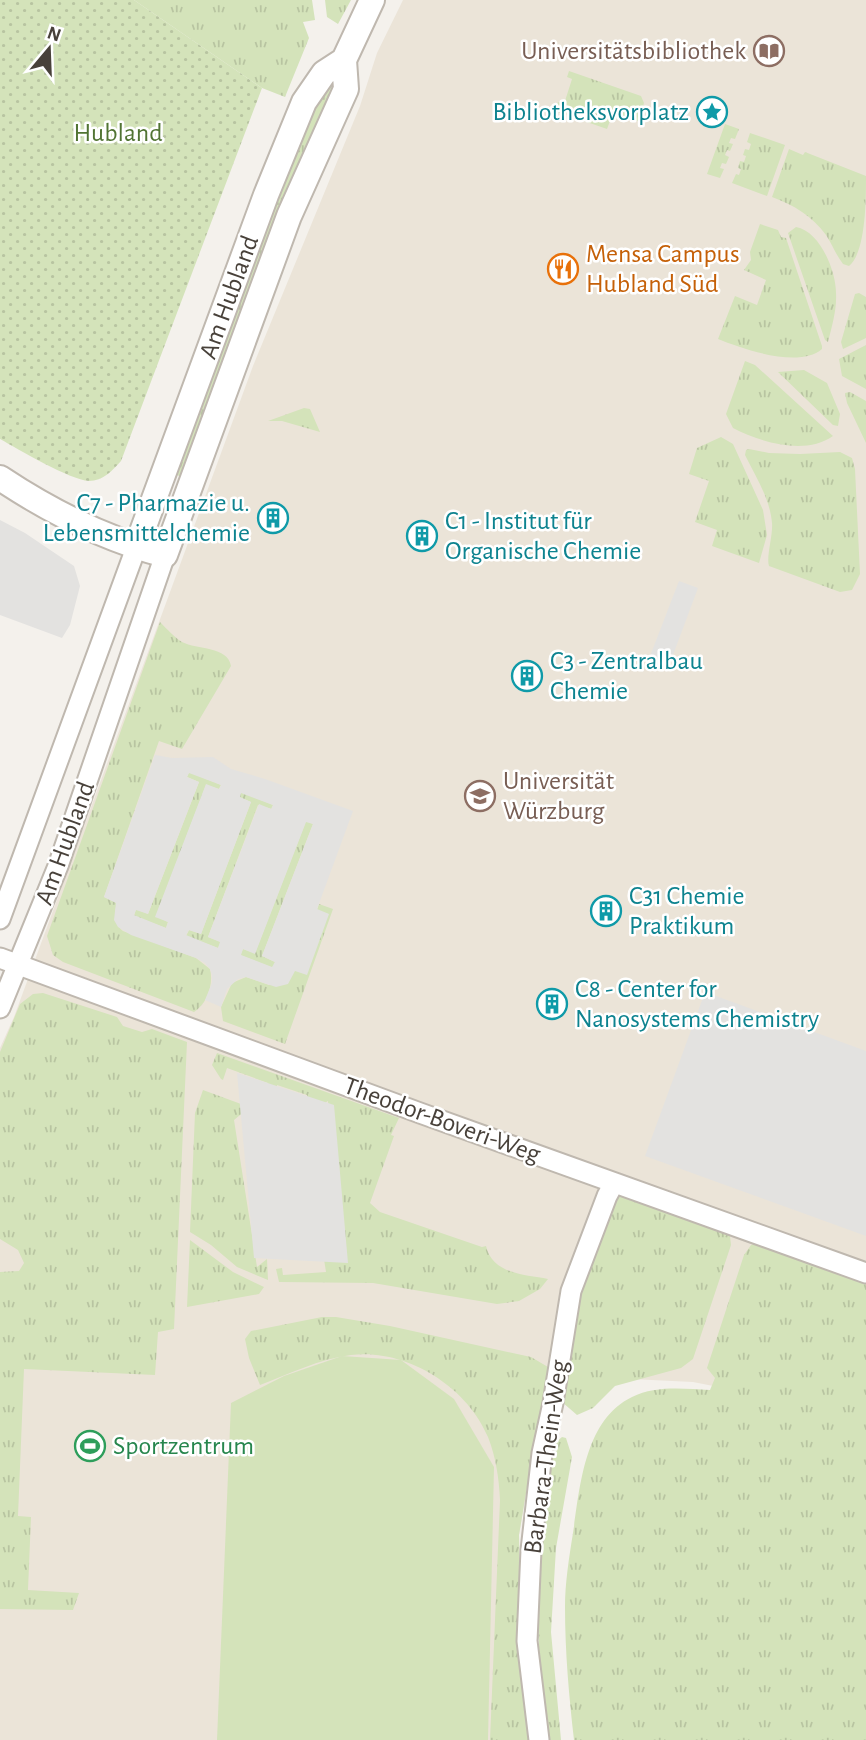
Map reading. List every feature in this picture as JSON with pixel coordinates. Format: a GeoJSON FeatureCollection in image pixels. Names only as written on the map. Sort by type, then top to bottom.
{"type":"FeatureCollection","features":[{"type":"Feature","properties":{"kind":"street","name":"Am Hubland"},"geometry":{"type":"LineString","coordinates":[[0,1008],[9,962],[58,866],[165,555],[289,216],[346,89],[344,60],[372,0]]}},
{"type":"Feature","properties":{"kind":"street","name":"Am Hubland"},"geometry":{"type":"LineString","coordinates":[[0,919],[266,195],[304,102],[324,73],[344,60]]}},
{"type":"Feature","properties":{"kind":"street"},"geometry":{"type":"LineString","coordinates":[[0,478],[44,507],[136,548],[165,555]]}},
{"type":"Feature","properties":{"kind":"street","name":"Theodor-Boveri-Weg"},"geometry":{"type":"LineString","coordinates":[[9,962],[866,1273]]}},
{"type":"Feature","properties":{"kind":"street","name":"Barbara-Thein-Weg"},"geometry":{"type":"LineString","coordinates":[[539,1740],[527,1641],[531,1550],[542,1453],[571,1291],[614,1183]]}},
{"type":"Feature","properties":{"kind":"shaded area","name":"Universität Würzburg"},"geometry":{"type":"Polygon","coordinates":[[[403,0],[866,0],[866,1416],[693,1382],[548,1375],[519,1535],[521,1649],[531,1740],[0,1740],[0,1048],[14,1017],[253,366],[360,106],[377,53],[403,0]]]}},
{"type":"Feature","properties":{"kind":"shaded area"},"geometry":{"type":"Polygon","coordinates":[[[0,520],[25,533],[74,566],[80,586],[70,625],[62,638],[0,615],[0,520]]]}},
{"type":"Feature","properties":{"kind":"shaded area"},"geometry":{"type":"Polygon","coordinates":[[[679,581],[698,588],[667,671],[647,664],[679,581]]]}},
{"type":"Feature","properties":{"kind":"shaded area"},"geometry":{"type":"Polygon","coordinates":[[[155,755],[172,758],[213,757],[231,769],[353,811],[317,909],[329,914],[307,975],[295,971],[288,984],[276,987],[246,977],[238,979],[227,989],[221,1007],[205,1000],[212,983],[212,975],[205,963],[131,935],[118,927],[114,920],[116,903],[104,897],[155,755]],[[189,773],[187,777],[199,782],[148,914],[136,910],[134,915],[166,928],[168,922],[155,917],[206,784],[219,789],[221,785],[189,773]],[[241,793],[240,797],[251,802],[201,934],[189,930],[186,935],[218,948],[220,942],[208,937],[259,804],[271,809],[273,805],[241,793]],[[306,822],[255,954],[243,949],[241,955],[272,967],[275,962],[262,956],[313,824],[306,822]]]}},
{"type":"Feature","properties":{"kind":"shaded area"},"geometry":{"type":"Polygon","coordinates":[[[705,992],[866,1051],[866,1236],[645,1156],[705,992]]]}},
{"type":"Feature","properties":{"kind":"shaded area"},"geometry":{"type":"Polygon","coordinates":[[[237,1073],[334,1105],[348,1263],[254,1258],[237,1073]]]}},
{"type":"Feature","properties":{"kind":"green space","name":"Hubland"},"geometry":{"type":"Polygon","coordinates":[[[0,0],[134,0],[262,88],[121,461],[107,475],[94,481],[70,475],[0,439],[0,0]]]}},
{"type":"Feature","properties":{"kind":"green space"},"geometry":{"type":"Polygon","coordinates":[[[134,0],[312,0],[315,20],[303,22],[309,38],[285,97],[262,88],[134,0]]]}},
{"type":"Feature","properties":{"kind":"green space"},"geometry":{"type":"Polygon","coordinates":[[[325,0],[351,0],[338,24],[327,17],[325,0]]]}},
{"type":"Feature","properties":{"kind":"green space"},"geometry":{"type":"Polygon","coordinates":[[[569,71],[641,96],[644,103],[638,121],[613,113],[607,129],[555,111],[558,102],[564,104],[572,79],[567,77],[569,71]]]}},
{"type":"Feature","properties":{"kind":"green space"},"geometry":{"type":"Polygon","coordinates":[[[338,78],[186,478],[173,474],[283,180],[327,79],[338,78]]]}},
{"type":"Feature","properties":{"kind":"green space"},"geometry":{"type":"Polygon","coordinates":[[[725,124],[739,129],[735,139],[731,138],[729,143],[733,144],[725,155],[729,157],[726,164],[722,163],[720,168],[724,169],[720,178],[707,174],[725,124]]]}},
{"type":"Feature","properties":{"kind":"green space"},"geometry":{"type":"Polygon","coordinates":[[[750,133],[785,145],[767,196],[732,183],[736,174],[739,175],[740,161],[744,162],[745,149],[749,150],[751,144],[747,142],[750,133]]]}},
{"type":"Feature","properties":{"kind":"green space"},"geometry":{"type":"Polygon","coordinates":[[[789,149],[803,155],[805,152],[866,176],[862,238],[855,259],[849,266],[843,264],[815,222],[772,197],[789,149]]]}},
{"type":"Feature","properties":{"kind":"green space"},"geometry":{"type":"Polygon","coordinates":[[[760,224],[778,230],[781,237],[786,238],[822,346],[822,349],[812,355],[771,355],[718,339],[735,296],[757,305],[766,280],[744,270],[751,260],[750,252],[760,224]]]}},
{"type":"Feature","properties":{"kind":"green space"},"geometry":{"type":"Polygon","coordinates":[[[796,227],[805,230],[819,244],[833,274],[836,305],[828,342],[825,340],[788,233],[796,227]]]}},
{"type":"Feature","properties":{"kind":"green space"},"geometry":{"type":"Polygon","coordinates":[[[855,294],[866,297],[866,338],[843,349],[841,342],[855,294]]]}},
{"type":"Feature","properties":{"kind":"green space"},"geometry":{"type":"Polygon","coordinates":[[[866,345],[866,389],[842,376],[839,359],[866,345]]]}},
{"type":"Feature","properties":{"kind":"green space"},"geometry":{"type":"Polygon","coordinates":[[[745,361],[755,365],[833,436],[809,445],[783,445],[733,428],[726,414],[745,361]]]}},
{"type":"Feature","properties":{"kind":"green space"},"geometry":{"type":"Polygon","coordinates":[[[804,370],[827,383],[840,414],[838,426],[833,425],[778,372],[804,370]]]}},
{"type":"Feature","properties":{"kind":"green space"},"geometry":{"type":"Polygon","coordinates":[[[850,392],[866,401],[866,443],[847,403],[845,393],[850,392]]]}},
{"type":"Feature","properties":{"kind":"green space"},"geometry":{"type":"Polygon","coordinates":[[[304,408],[310,409],[320,432],[282,421],[268,421],[304,408]]]}},
{"type":"Feature","properties":{"kind":"green space"},"geometry":{"type":"Polygon","coordinates":[[[721,437],[733,444],[763,510],[767,535],[759,563],[712,546],[717,530],[695,522],[709,481],[689,474],[697,448],[721,437]]]}},
{"type":"Feature","properties":{"kind":"green space"},"geometry":{"type":"Polygon","coordinates":[[[749,449],[769,453],[840,452],[852,458],[855,469],[860,574],[852,590],[840,592],[769,566],[771,514],[762,488],[745,455],[749,449]]]}},
{"type":"Feature","properties":{"kind":"green space"},"geometry":{"type":"Polygon","coordinates":[[[160,622],[182,642],[224,655],[231,666],[182,749],[159,741],[104,897],[117,903],[116,918],[123,931],[196,958],[210,969],[208,993],[203,1004],[194,1012],[63,962],[53,955],[47,936],[160,622]]]}},
{"type":"Feature","properties":{"kind":"green space"},"geometry":{"type":"Polygon","coordinates":[[[189,772],[221,785],[219,789],[206,785],[156,916],[168,922],[166,928],[134,916],[136,909],[148,914],[199,782],[187,777],[189,772]]]}},
{"type":"Feature","properties":{"kind":"green space"},"geometry":{"type":"Polygon","coordinates":[[[241,792],[273,805],[272,809],[258,805],[208,937],[221,942],[218,948],[186,936],[189,930],[201,934],[251,802],[239,797],[241,792]]]}},
{"type":"Feature","properties":{"kind":"green space"},"geometry":{"type":"Polygon","coordinates":[[[306,821],[313,824],[262,956],[275,962],[273,968],[240,955],[243,949],[255,953],[306,821]]]}},
{"type":"Feature","properties":{"kind":"green space"},"geometry":{"type":"Polygon","coordinates":[[[319,904],[333,909],[285,1044],[223,1021],[221,1007],[232,983],[246,977],[269,985],[294,971],[328,914],[317,910],[319,904]]]}},
{"type":"Feature","properties":{"kind":"green space"},"geometry":{"type":"Polygon","coordinates":[[[43,993],[117,1017],[123,1026],[142,1032],[152,1029],[187,1042],[174,1329],[158,1332],[155,1375],[24,1369],[18,1516],[31,1517],[28,1590],[79,1593],[73,1610],[0,1609],[0,1272],[19,1271],[24,1263],[18,1250],[0,1239],[0,1052],[20,1004],[33,994],[43,993]]]}},
{"type":"Feature","properties":{"kind":"green space"},"geometry":{"type":"Polygon","coordinates":[[[217,1053],[399,1118],[370,1203],[380,1212],[482,1247],[486,1246],[495,1262],[511,1272],[548,1279],[540,1289],[519,1301],[497,1304],[373,1283],[279,1282],[276,1269],[282,1268],[283,1275],[326,1272],[323,1253],[336,1250],[328,1101],[312,1111],[309,1110],[307,1095],[277,1085],[277,1099],[265,1095],[268,1083],[227,1068],[223,1080],[212,1065],[217,1053]]]}},
{"type":"Feature","properties":{"kind":"green space"},"geometry":{"type":"Polygon","coordinates":[[[203,1090],[241,1104],[245,1111],[234,1120],[257,1267],[267,1259],[268,1280],[237,1267],[211,1245],[190,1232],[195,1113],[203,1090]]]}},
{"type":"Feature","properties":{"kind":"green space"},"geometry":{"type":"Polygon","coordinates":[[[625,1196],[723,1229],[730,1236],[731,1245],[693,1359],[681,1368],[615,1386],[593,1408],[577,1415],[562,1402],[580,1296],[617,1197],[625,1196]]]}},
{"type":"Feature","properties":{"kind":"green space"},"geometry":{"type":"Polygon","coordinates":[[[190,1240],[233,1272],[264,1287],[259,1294],[187,1307],[190,1240]]]}},
{"type":"Feature","properties":{"kind":"green space"},"geometry":{"type":"Polygon","coordinates":[[[760,1242],[866,1280],[866,1740],[574,1740],[565,1598],[578,1496],[594,1438],[616,1408],[641,1393],[661,1389],[710,1390],[715,1378],[707,1368],[744,1255],[751,1245],[760,1242]]]}},
{"type":"Feature","properties":{"kind":"green space"},"geometry":{"type":"Polygon","coordinates":[[[322,1317],[390,1326],[531,1357],[548,1367],[519,1535],[521,1649],[531,1740],[490,1740],[500,1500],[497,1468],[488,1437],[478,1419],[450,1387],[413,1364],[392,1358],[372,1354],[339,1357],[304,1367],[260,1385],[245,1339],[251,1331],[322,1317]]]}},
{"type":"Feature","properties":{"kind":"green space"},"geometry":{"type":"Polygon","coordinates":[[[342,1356],[401,1360],[454,1399],[494,1467],[488,1740],[217,1740],[231,1403],[284,1376],[342,1356]]]}},
{"type":"Feature","properties":{"kind":"green space"},"geometry":{"type":"Polygon","coordinates":[[[562,1437],[566,1438],[572,1457],[556,1548],[551,1632],[561,1740],[549,1740],[539,1652],[538,1564],[547,1482],[555,1443],[562,1437]]]}},
{"type":"Feature","properties":{"kind":"place","name":"Universitätsbibliothek"},"geometry":{"type":"Point","coordinates":[769,51]}},
{"type":"Feature","properties":{"kind":"place","name":"Bibliotheksvorplatz"},"geometry":{"type":"Point","coordinates":[712,112]}},
{"type":"Feature","properties":{"kind":"place","name":"Mensa Campus Hubland Süd"},"geometry":{"type":"Point","coordinates":[563,269]}},
{"type":"Feature","properties":{"kind":"place","name":"C7 - Pharmazie u. Lebensmittelchemie"},"geometry":{"type":"Point","coordinates":[273,518]}},
{"type":"Feature","properties":{"kind":"place","name":"C1 - Institut für Organische Chemie"},"geometry":{"type":"Point","coordinates":[422,536]}},
{"type":"Feature","properties":{"kind":"place","name":"C3 - Zentralbau Chemie"},"geometry":{"type":"Point","coordinates":[527,676]}},
{"type":"Feature","properties":{"kind":"place","name":"Universität Würzburg"},"geometry":{"type":"Point","coordinates":[480,796]}},
{"type":"Feature","properties":{"kind":"place","name":"C31 Chemie Praktikum"},"geometry":{"type":"Point","coordinates":[606,911]}},
{"type":"Feature","properties":{"kind":"place","name":"C8 - Center for Nanosystems Chemistry"},"geometry":{"type":"Point","coordinates":[552,1004]}},
{"type":"Feature","properties":{"kind":"place","name":"Sportzentrum"},"geometry":{"type":"Point","coordinates":[90,1446]}}]}
